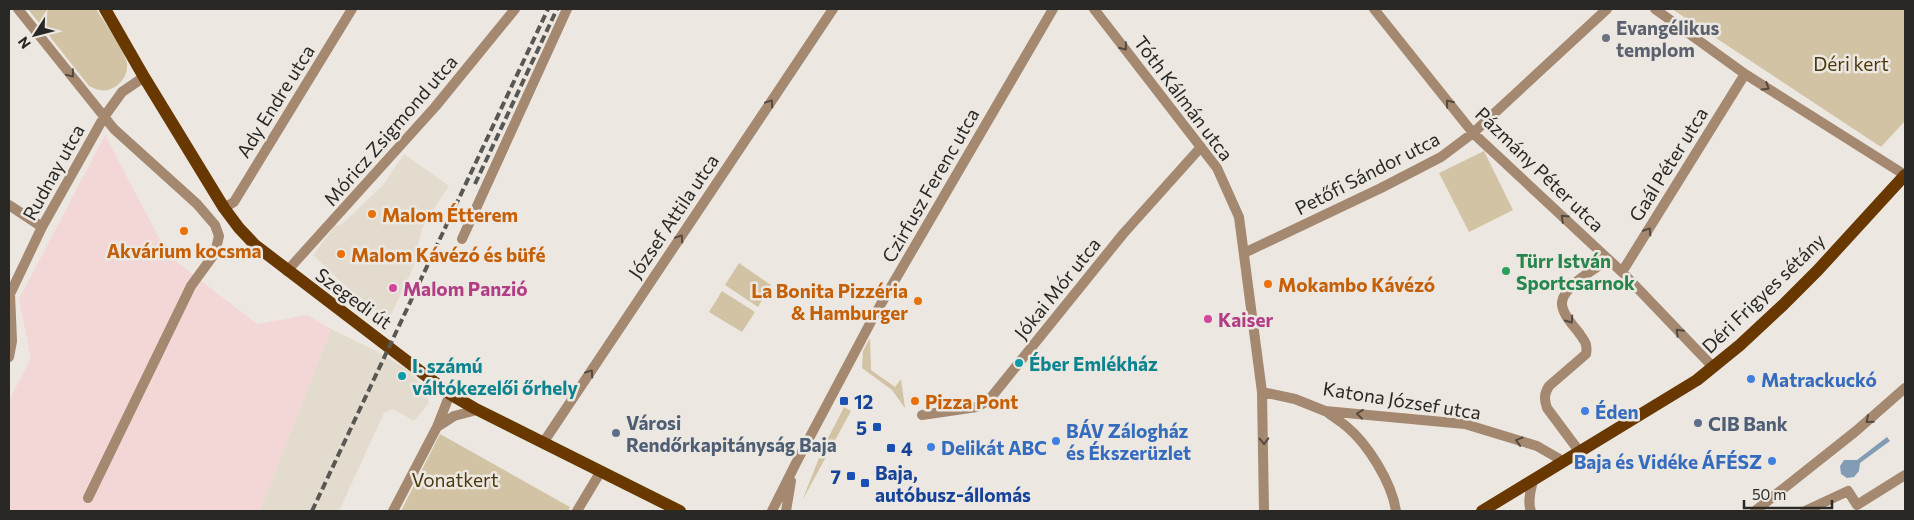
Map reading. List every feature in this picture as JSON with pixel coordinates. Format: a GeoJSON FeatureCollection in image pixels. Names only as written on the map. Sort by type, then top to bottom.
{"type":"FeatureCollection","features":[{"type":"Feature","properties":{"kind":"main road","name":"Szegedi út"},"geometry":{"type":"LineString","coordinates":[[105,9],[224,208],[255,245],[450,394],[477,410],[680,511]]}},
{"type":"Feature","properties":{"kind":"main road","name":"Déri Frigyes sétány"},"geometry":{"type":"LineString","coordinates":[[1482,511],[1677,393],[1713,367],[1758,329],[1804,284],[1905,175]]}},
{"type":"Feature","properties":{"kind":"street"},"geometry":{"type":"LineString","coordinates":[[18,9],[114,129],[197,204],[215,224],[219,236],[215,253],[191,286],[88,498]]}},
{"type":"Feature","properties":{"kind":"street","name":"Ady Endre utca"},"geometry":{"type":"LineString","coordinates":[[224,208],[234,202],[352,9]]}},
{"type":"Feature","properties":{"kind":"street","name":"Móricz Zsigmond utca"},"geometry":{"type":"LineString","coordinates":[[287,271],[435,107],[515,9]]}},
{"type":"Feature","properties":{"kind":"street"},"geometry":{"type":"LineString","coordinates":[[462,239],[567,9]]}},
{"type":"Feature","properties":{"kind":"street","name":"József Attila utca"},"geometry":{"type":"LineString","coordinates":[[543,442],[833,9]]}},
{"type":"Feature","properties":{"kind":"street","name":"Czirfusz Ferenc utca"},"geometry":{"type":"LineString","coordinates":[[796,463],[840,379],[944,195],[1053,9]]}},
{"type":"Feature","properties":{"kind":"street","name":"Tóth Kálmán utca"},"geometry":{"type":"LineString","coordinates":[[1094,9],[1217,168],[1239,218],[1262,392],[1264,511]]}},
{"type":"Feature","properties":{"kind":"street","name":"Pázmány Péter utca"},"geometry":{"type":"LineString","coordinates":[[1374,9],[1473,133],[1622,272],[1713,367]]}},
{"type":"Feature","properties":{"kind":"street","name":"Petőfi Sándor utca"},"geometry":{"type":"LineString","coordinates":[[1244,253],[1381,188],[1441,157],[1473,133],[1607,9]]}},
{"type":"Feature","properties":{"kind":"street"},"geometry":{"type":"LineString","coordinates":[[1654,9],[1745,74],[1905,175]]}},
{"type":"Feature","properties":{"kind":"street","name":"Gaál Péter utca"},"geometry":{"type":"LineString","coordinates":[[1622,272],[1745,74]]}},
{"type":"Feature","properties":{"kind":"street","name":"Rudnay utca"},"geometry":{"type":"LineString","coordinates":[[9,357],[12,341],[10,294],[42,227],[104,117],[122,92],[144,77]]}},
{"type":"Feature","properties":{"kind":"street","name":"Jókai Mór utca"},"geometry":{"type":"LineString","coordinates":[[922,415],[977,407],[989,400],[1123,234],[1201,147]]}},
{"type":"Feature","properties":{"kind":"street"},"geometry":{"type":"LineString","coordinates":[[9,205],[42,227]]}},
{"type":"Feature","properties":{"kind":"street"},"geometry":{"type":"LineString","coordinates":[[1579,451],[1547,408],[1544,400],[1545,392],[1549,386],[1586,354],[1587,347],[1585,341],[1564,312],[1562,302],[1566,292],[1608,260]]}},
{"type":"Feature","properties":{"kind":"street"},"geometry":{"type":"LineString","coordinates":[[1755,511],[1826,456],[1905,388]]}},
{"type":"Feature","properties":{"kind":"street","name":"Katona József utca"},"geometry":{"type":"LineString","coordinates":[[1262,392],[1295,399],[1325,410],[1465,424],[1536,446],[1563,461]]}},
{"type":"Feature","properties":{"kind":"street"},"geometry":{"type":"LineString","coordinates":[[393,511],[450,394]]}},
{"type":"Feature","properties":{"kind":"street"},"geometry":{"type":"LineString","coordinates":[[436,426],[454,416],[477,410]]}},
{"type":"Feature","properties":{"kind":"street"},"geometry":{"type":"LineString","coordinates":[[1325,410],[1347,426],[1360,440],[1391,490],[1396,511]]}},
{"type":"Feature","properties":{"kind":"street"},"geometry":{"type":"LineString","coordinates":[[772,511],[796,463]]}},
{"type":"Feature","properties":{"kind":"street"},"geometry":{"type":"LineString","coordinates":[[786,511],[796,463]]}},
{"type":"Feature","properties":{"kind":"street"},"geometry":{"type":"LineString","coordinates":[[577,511],[584,497],[595,484],[601,471]]}},
{"type":"Feature","properties":{"kind":"street"},"geometry":{"type":"LineString","coordinates":[[1805,511],[1848,491],[1856,505],[1905,475]]}},
{"type":"Feature","properties":{"kind":"street"},"geometry":{"type":"LineString","coordinates":[[1531,511],[1529,503],[1533,480]]}},
{"type":"Feature","properties":{"kind":"shaded area"},"geometry":{"type":"Polygon","coordinates":[[[105,135],[168,255],[257,324],[307,315],[331,329],[260,511],[9,511],[9,400],[31,359],[19,299],[105,135]]]}},
{"type":"Feature","properties":{"kind":"shaded area"},"geometry":{"type":"Polygon","coordinates":[[[404,154],[449,186],[422,229],[413,268],[388,321],[343,284],[313,255],[335,226],[342,224],[383,185],[404,154]]]}},
{"type":"Feature","properties":{"kind":"shaded area"},"geometry":{"type":"Polygon","coordinates":[[[331,329],[378,352],[410,371],[427,393],[429,403],[414,421],[393,409],[384,413],[339,511],[260,511],[331,329]]]}},
{"type":"Feature","properties":{"kind":"green space"},"geometry":{"type":"Polygon","coordinates":[[[28,9],[96,9],[114,36],[126,59],[127,68],[123,79],[118,85],[108,90],[94,89],[89,86],[28,9]]]}},
{"type":"Feature","properties":{"kind":"green space","name":"Déri kert"},"geometry":{"type":"Polygon","coordinates":[[[1672,9],[1905,9],[1905,121],[1881,147],[1672,9]]]}},
{"type":"Feature","properties":{"kind":"green space"},"geometry":{"type":"Polygon","coordinates":[[[1484,151],[1513,210],[1469,232],[1439,173],[1484,151]]]}},
{"type":"Feature","properties":{"kind":"green space"},"geometry":{"type":"Polygon","coordinates":[[[739,263],[771,285],[758,307],[725,285],[739,263]]]}},
{"type":"Feature","properties":{"kind":"green space"},"geometry":{"type":"Polygon","coordinates":[[[722,291],[755,312],[742,332],[709,312],[722,291]]]}},
{"type":"Feature","properties":{"kind":"green space"},"geometry":{"type":"Polygon","coordinates":[[[870,338],[871,370],[895,387],[901,379],[905,408],[892,390],[862,368],[863,351],[870,338]]]}},
{"type":"Feature","properties":{"kind":"green space"},"geometry":{"type":"Polygon","coordinates":[[[844,407],[851,411],[802,501],[823,448],[844,407]]]}},
{"type":"Feature","properties":{"kind":"green space","name":"Vonatkert"},"geometry":{"type":"Polygon","coordinates":[[[440,434],[570,507],[568,511],[401,511],[440,434]]]}},
{"type":"Feature","properties":{"kind":"water"},"geometry":{"type":"Polygon","coordinates":[[[1887,437],[1890,441],[1860,463],[1859,471],[1854,477],[1847,478],[1841,474],[1840,466],[1844,460],[1857,460],[1887,437]]]}},
{"type":"Feature","properties":{"kind":"railway"},"geometry":{"type":"LineString","coordinates":[[312,511],[548,9]]}},
{"type":"Feature","properties":{"kind":"railway"},"geometry":{"type":"LineString","coordinates":[[475,184],[557,9]]}},
{"type":"Feature","properties":{"kind":"place","name":"Evangélikus templom"},"geometry":{"type":"Point","coordinates":[1606,38]}},
{"type":"Feature","properties":{"kind":"place","name":"Malom Étterem"},"geometry":{"type":"Point","coordinates":[372,214]}},
{"type":"Feature","properties":{"kind":"place","name":"Akvárium kocsma"},"geometry":{"type":"Point","coordinates":[184,231]}},
{"type":"Feature","properties":{"kind":"place","name":"Malom Kávézó és büfé"},"geometry":{"type":"Point","coordinates":[341,254]}},
{"type":"Feature","properties":{"kind":"place","name":"Türr István Sportcsarnok"},"geometry":{"type":"Point","coordinates":[1506,271]}},
{"type":"Feature","properties":{"kind":"place","name":"Mokambo Kávézó"},"geometry":{"type":"Point","coordinates":[1268,284]}},
{"type":"Feature","properties":{"kind":"place","name":"Malom Panzió"},"geometry":{"type":"Point","coordinates":[393,288]}},
{"type":"Feature","properties":{"kind":"place","name":"La Bonita Pizzéria & Hamburger"},"geometry":{"type":"Point","coordinates":[918,301]}},
{"type":"Feature","properties":{"kind":"place","name":"Kaiser"},"geometry":{"type":"Point","coordinates":[1208,319]}},
{"type":"Feature","properties":{"kind":"place","name":"Éber Emlékház"},"geometry":{"type":"Point","coordinates":[1019,363]}},
{"type":"Feature","properties":{"kind":"place","name":"I. számú váltókezelői őrhely"},"geometry":{"type":"Point","coordinates":[402,376]}},
{"type":"Feature","properties":{"kind":"place","name":"Matrackuckó"},"geometry":{"type":"Point","coordinates":[1751,379]}},
{"type":"Feature","properties":{"kind":"place","name":"12"},"geometry":{"type":"Point","coordinates":[844,401]}},
{"type":"Feature","properties":{"kind":"place","name":"Pizza Pont"},"geometry":{"type":"Point","coordinates":[915,401]}},
{"type":"Feature","properties":{"kind":"place","name":"Éden"},"geometry":{"type":"Point","coordinates":[1585,411]}},
{"type":"Feature","properties":{"kind":"place","name":"CIB Bank"},"geometry":{"type":"Point","coordinates":[1698,423]}},
{"type":"Feature","properties":{"kind":"place","name":"5"},"geometry":{"type":"Point","coordinates":[877,427]}},
{"type":"Feature","properties":{"kind":"place","name":"Városi Rendőrkapitányság Baja"},"geometry":{"type":"Point","coordinates":[616,433]}},
{"type":"Feature","properties":{"kind":"place","name":"BÁV Zálogház és Ékszerüzlet"},"geometry":{"type":"Point","coordinates":[1056,441]}},
{"type":"Feature","properties":{"kind":"place","name":"Delikát ABC"},"geometry":{"type":"Point","coordinates":[931,447]}},
{"type":"Feature","properties":{"kind":"place","name":"4"},"geometry":{"type":"Point","coordinates":[891,448]}},
{"type":"Feature","properties":{"kind":"place","name":"Baja és Vidéke ÁFÉSZ"},"geometry":{"type":"Point","coordinates":[1772,461]}},
{"type":"Feature","properties":{"kind":"place","name":"7"},"geometry":{"type":"Point","coordinates":[851,476]}},
{"type":"Feature","properties":{"kind":"place","name":"Baja, autóbusz-állomás"},"geometry":{"type":"Point","coordinates":[865,483]}}]}
